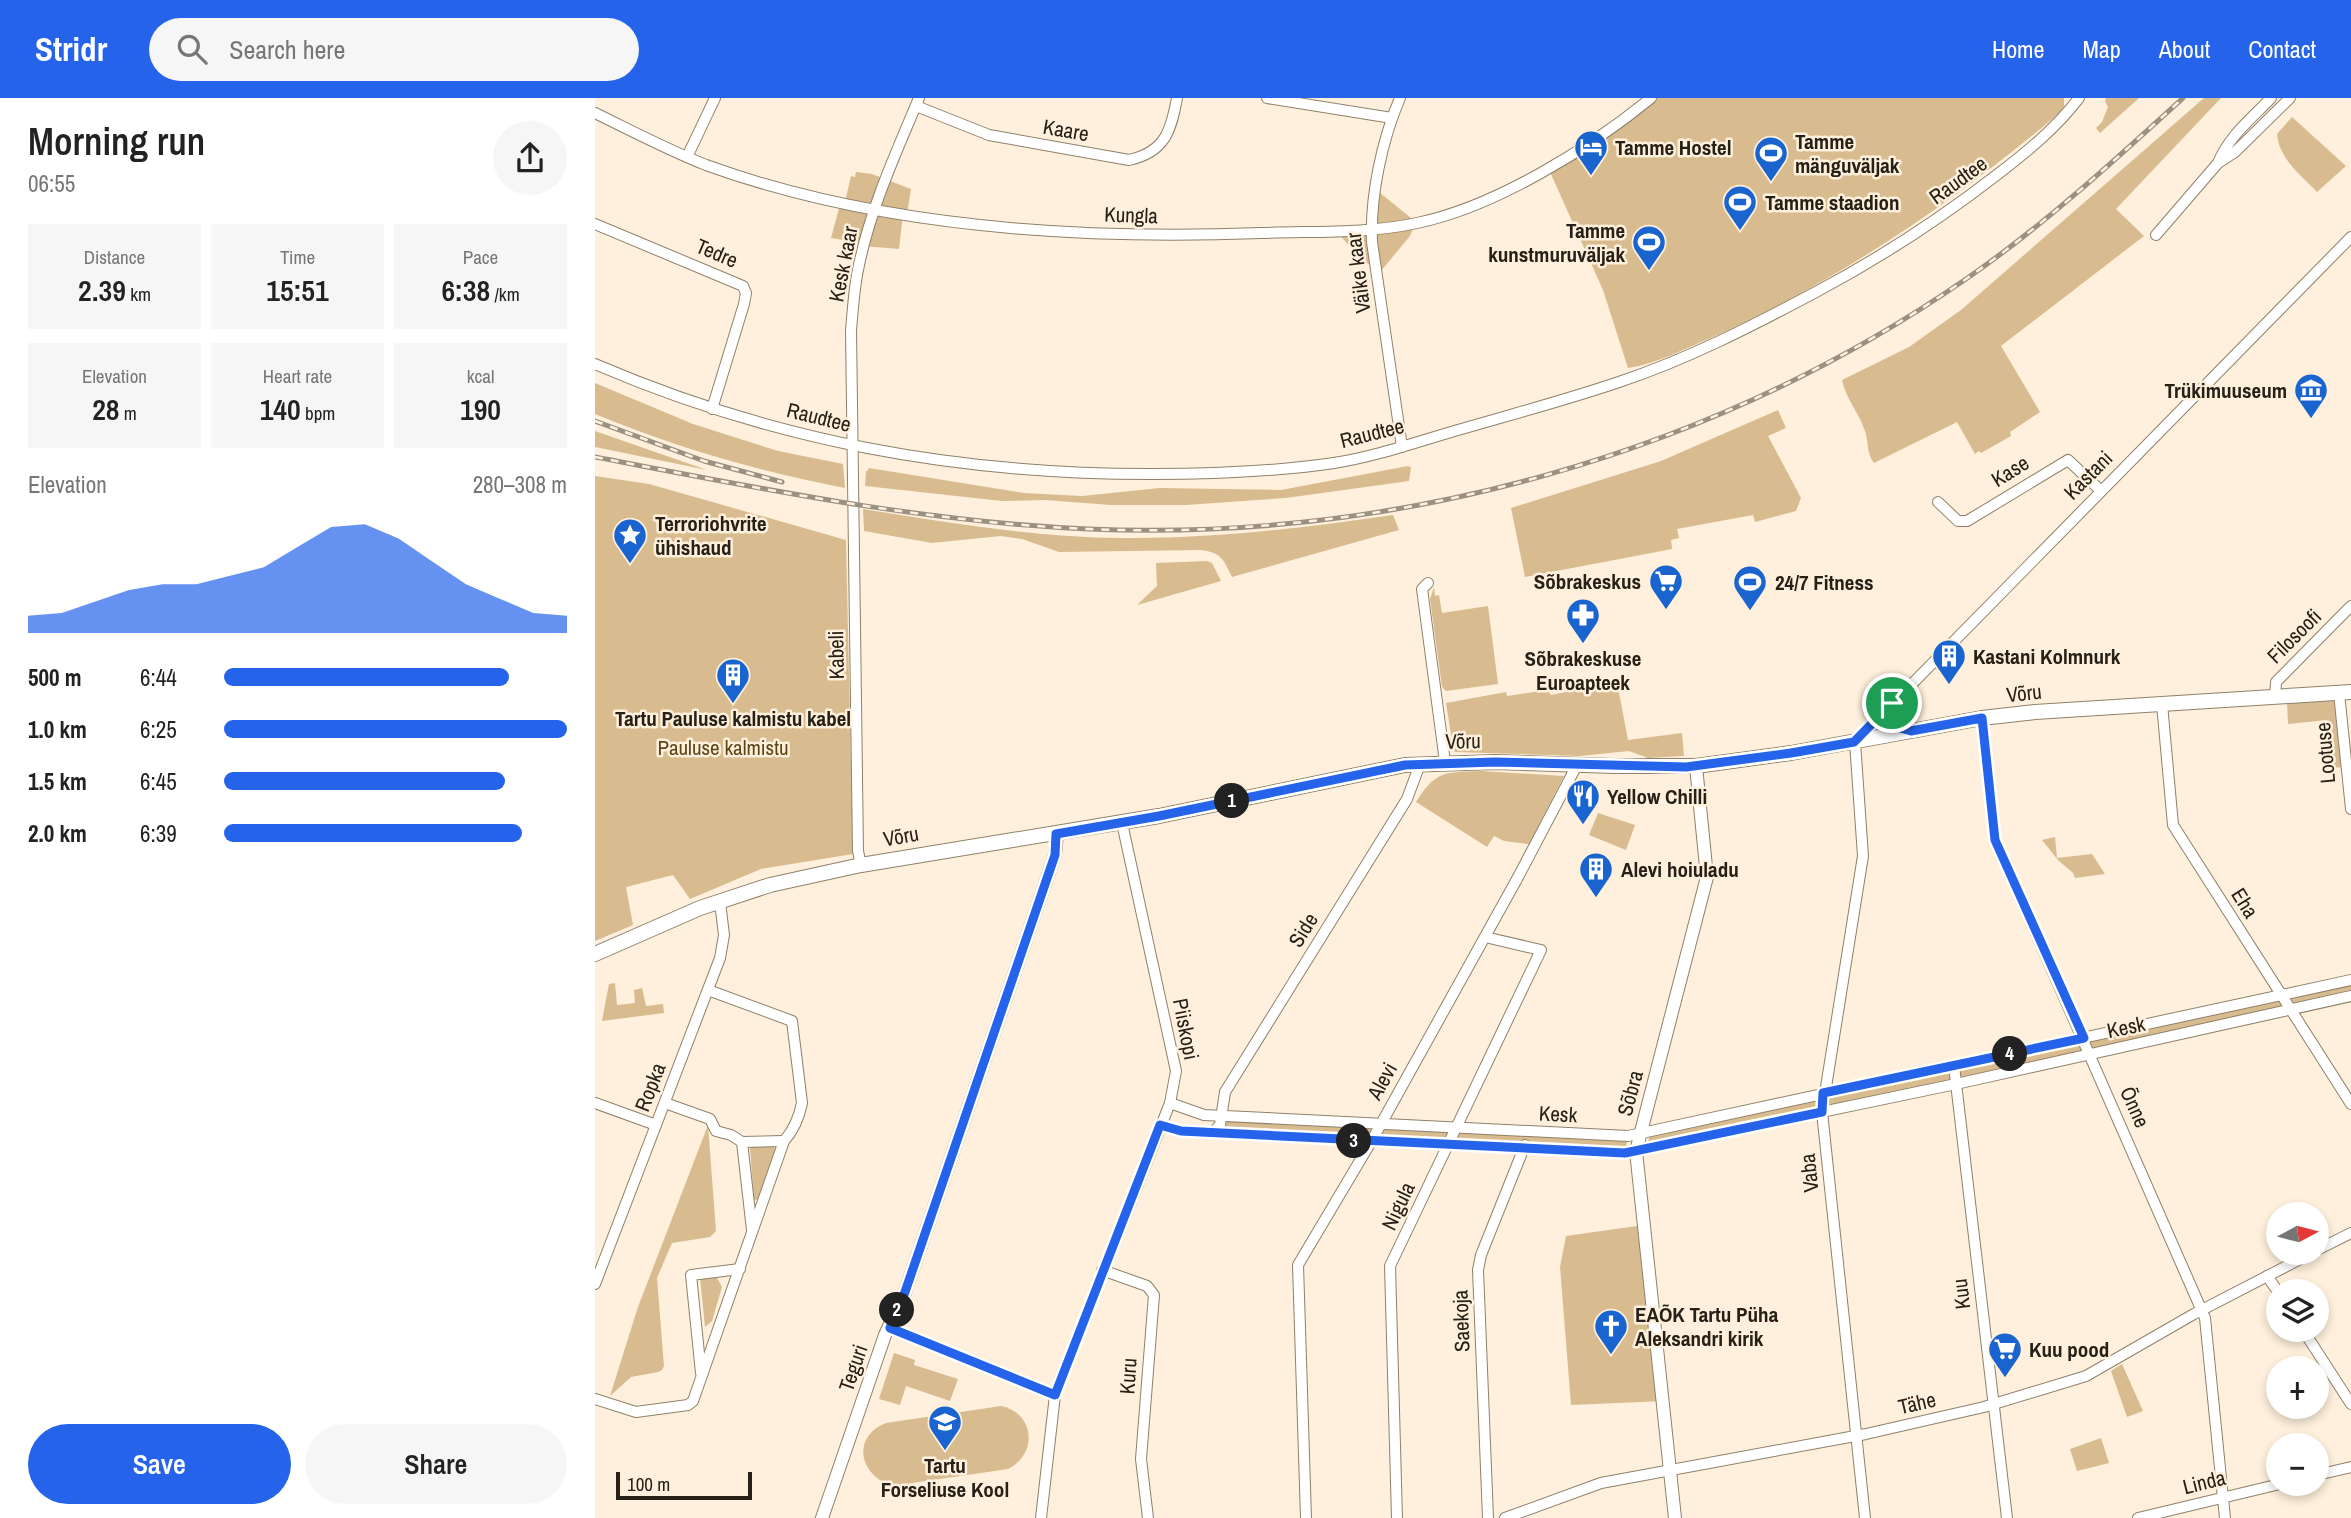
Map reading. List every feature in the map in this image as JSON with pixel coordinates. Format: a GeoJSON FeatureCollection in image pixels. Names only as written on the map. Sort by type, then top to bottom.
{"type":"FeatureCollection","features":[{"type":"Feature","properties":{"kind":"main road","name":"Võru"},"geometry":{"type":"LineString","coordinates":[[595,954],[720,902],[770,885],[861,864],[1122,823],[1405,765],[1445,762],[1696,766],[1854,742],[1982,718],[2035,712],[2345,693]]}},
{"type":"Feature","properties":{"kind":"street"},"geometry":{"type":"LineString","coordinates":[[687,157],[715,98]]}},
{"type":"Feature","properties":{"kind":"street","name":"Kaare"},"geometry":{"type":"LineString","coordinates":[[917,102],[989,135],[1129,160],[1144,157],[1158,148],[1172,128],[1177,98]]}},
{"type":"Feature","properties":{"kind":"street"},"geometry":{"type":"LineString","coordinates":[[1266,98],[1392,118]]}},
{"type":"Feature","properties":{"kind":"street","name":"Väike kaar"},"geometry":{"type":"LineString","coordinates":[[1400,98],[1392,118],[1371,216],[1402,447]]}},
{"type":"Feature","properties":{"kind":"street","name":"Kungla"},"geometry":{"type":"LineString","coordinates":[[595,113],[687,157],[771,185],[874,210],[946,223],[1188,236],[1372,228],[1417,223],[1503,192],[1585,147],[1651,98]]}},
{"type":"Feature","properties":{"kind":"street","name":"Raudtee"},"geometry":{"type":"LineString","coordinates":[[595,363],[712,409],[853,445],[947,463],[1091,473],[1168,474],[1304,466],[1363,457],[1621,382],[1759,323],[1844,278],[1959,204],[2061,122],[2079,98]]}},
{"type":"Feature","properties":{"kind":"street"},"geometry":{"type":"LineString","coordinates":[[2218,163],[2236,133],[2271,98]]}},
{"type":"Feature","properties":{"kind":"street"},"geometry":{"type":"LineString","coordinates":[[2156,235],[2218,163],[2235,152],[2290,98]]}},
{"type":"Feature","properties":{"kind":"street","name":"Kesk kaar"},"geometry":{"type":"LineString","coordinates":[[853,445],[851,330],[858,268],[874,210],[917,102]]}},
{"type":"Feature","properties":{"kind":"street","name":"Tedre"},"geometry":{"type":"LineString","coordinates":[[595,224],[743,286],[746,293],[744,304],[712,409]]}},
{"type":"Feature","properties":{"kind":"street","name":"Kastani"},"geometry":{"type":"LineString","coordinates":[[1854,742],[2351,237]]}},
{"type":"Feature","properties":{"kind":"street","name":"Kabeli"},"geometry":{"type":"LineString","coordinates":[[853,445],[858,851],[861,864]]}},
{"type":"Feature","properties":{"kind":"street","name":"Kase"},"geometry":{"type":"LineString","coordinates":[[1938,502],[1958,520],[1967,521],[2068,460],[2100,490]]}},
{"type":"Feature","properties":{"kind":"street"},"geometry":{"type":"LineString","coordinates":[[1428,583],[1422,589],[1445,762]]}},
{"type":"Feature","properties":{"kind":"street","name":"Filosoofi"},"geometry":{"type":"LineString","coordinates":[[2275,698],[2276,682],[2351,606]]}},
{"type":"Feature","properties":{"kind":"street","name":"Lootuse"},"geometry":{"type":"LineString","coordinates":[[2345,693],[2351,809]]}},
{"type":"Feature","properties":{"kind":"street"},"geometry":{"type":"LineString","coordinates":[[1892,703],[1892,721],[1900,728],[1911,731]]}},
{"type":"Feature","properties":{"kind":"street","name":"Eha"},"geometry":{"type":"LineString","coordinates":[[2162,704],[2173,825],[2351,1104]]}},
{"type":"Feature","properties":{"kind":"street","name":"Õnne"},"geometry":{"type":"LineString","coordinates":[[1982,718],[1995,840],[2206,1318],[2225,1518]]}},
{"type":"Feature","properties":{"kind":"street","name":"Vaba"},"geometry":{"type":"LineString","coordinates":[[1854,742],[1863,856],[1822,1112],[1865,1518]]}},
{"type":"Feature","properties":{"kind":"street","name":"Side"},"geometry":{"type":"LineString","coordinates":[[1212,1133],[1220,1125],[1223,1116],[1225,1092],[1407,799],[1420,764]]}},
{"type":"Feature","properties":{"kind":"street","name":"Alevi"},"geometry":{"type":"LineString","coordinates":[[1307,1518],[1298,1265],[1371,1142],[1548,823],[1577,765]]}},
{"type":"Feature","properties":{"kind":"street","name":"Sõbra"},"geometry":{"type":"LineString","coordinates":[[1675,1518],[1636,1151],[1707,877],[1696,766]]}},
{"type":"Feature","properties":{"kind":"street","name":"Piiskopi"},"geometry":{"type":"LineString","coordinates":[[1041,1518],[1055,1395],[1170,1103],[1176,1070],[1122,823]]}},
{"type":"Feature","properties":{"kind":"street","name":"Teguri"},"geometry":{"type":"LineString","coordinates":[[822,1518],[905,1292],[1055,855],[1056,834]]}},
{"type":"Feature","properties":{"kind":"street","name":"Ropka"},"geometry":{"type":"LineString","coordinates":[[596,1280],[708,990],[722,947],[723,919],[720,902]]}},
{"type":"Feature","properties":{"kind":"street","name":"Nigula"},"geometry":{"type":"LineString","coordinates":[[1397,1518],[1390,1266],[1541,950],[1485,937]]}},
{"type":"Feature","properties":{"kind":"street","name":"Kesk"},"geometry":{"type":"LineString","coordinates":[[1170,1103],[1204,1115],[1627,1136],[2351,981]]}},
{"type":"Feature","properties":{"kind":"street"},"geometry":{"type":"LineString","coordinates":[[595,1399],[636,1412],[688,1405],[693,1401],[784,1140],[791,1133],[802,1104],[792,1021],[708,990]]}},
{"type":"Feature","properties":{"kind":"street","name":"Kesk"},"geometry":{"type":"LineString","coordinates":[[1160,1125],[1181,1131],[1212,1133],[1625,1153],[1956,1084],[2351,996]]}},
{"type":"Feature","properties":{"kind":"street","name":"Kuu"},"geometry":{"type":"LineString","coordinates":[[1954,1066],[2007,1518]]}},
{"type":"Feature","properties":{"kind":"street"},"geometry":{"type":"LineString","coordinates":[[595,1103],[656,1125]]}},
{"type":"Feature","properties":{"kind":"street"},"geometry":{"type":"LineString","coordinates":[[664,1103],[710,1119],[716,1131],[731,1135],[742,1142],[784,1140]]}},
{"type":"Feature","properties":{"kind":"street","name":"Saekoja"},"geometry":{"type":"LineString","coordinates":[[1488,1518],[1478,1270],[1481,1255],[1524,1149],[1527,1132]]}},
{"type":"Feature","properties":{"kind":"street"},"geometry":{"type":"LineString","coordinates":[[742,1142],[752,1234]]}},
{"type":"Feature","properties":{"kind":"street"},"geometry":{"type":"LineString","coordinates":[[2329,1244],[2351,1233]]}},
{"type":"Feature","properties":{"kind":"street","name":"Tähe"},"geometry":{"type":"LineString","coordinates":[[1505,1518],[1601,1483],[1856,1436],[1992,1404],[2086,1376],[2289,1265]]}},
{"type":"Feature","properties":{"kind":"street"},"geometry":{"type":"LineString","coordinates":[[702,1377],[691,1275],[740,1269]]}},
{"type":"Feature","properties":{"kind":"street","name":"Kuru"},"geometry":{"type":"LineString","coordinates":[[1102,1270],[1147,1286],[1154,1295],[1141,1459],[1148,1518]]}},
{"type":"Feature","properties":{"kind":"street"},"geometry":{"type":"LineString","coordinates":[[890,1328],[1055,1395]]}},
{"type":"Feature","properties":{"kind":"street"},"geometry":{"type":"LineString","coordinates":[[2311,1342],[2351,1404]]}},
{"type":"Feature","properties":{"kind":"street"},"geometry":{"type":"LineString","coordinates":[[2329,1472],[2351,1467]]}},
{"type":"Feature","properties":{"kind":"street","name":"Linda"},"geometry":{"type":"LineString","coordinates":[[2138,1518],[2266,1487]]}},
{"type":"Feature","properties":{"kind":"green space","name":"Tamme staadion"},"geometry":{"type":"Polygon","coordinates":[[[1658,98],[2064,98],[2064,109],[1940,206],[1853,263],[1807,290],[1713,337],[1661,359],[1628,368],[1603,290],[1550,172],[1587,152],[1658,98]]]}},
{"type":"Feature","properties":{"kind":"green space"},"geometry":{"type":"Polygon","coordinates":[[[2106,98],[2139,98],[2100,133],[2096,128],[2102,122],[2108,107],[2106,98]]]}},
{"type":"Feature","properties":{"kind":"green space"},"geometry":{"type":"Polygon","coordinates":[[[2204,98],[2221,98],[2116,209],[2144,236],[2001,346],[2040,412],[2010,432],[2011,436],[1981,453],[1979,451],[1975,454],[1957,422],[1874,463],[1865,431],[1842,380],[1909,347],[1961,310],[2204,98]]]}},
{"type":"Feature","properties":{"kind":"green space"},"geometry":{"type":"Polygon","coordinates":[[[2292,117],[2346,166],[2317,192],[2286,159],[2279,143],[2277,134],[2292,117]]]}},
{"type":"Feature","properties":{"kind":"green space"},"geometry":{"type":"Polygon","coordinates":[[[856,172],[872,174],[911,189],[907,214],[903,214],[899,249],[863,246],[863,243],[831,238],[841,201],[845,202],[851,176],[855,177],[856,172]]]}},
{"type":"Feature","properties":{"kind":"green space"},"geometry":{"type":"Polygon","coordinates":[[[1374,188],[1416,222],[1410,236],[1376,277],[1375,267],[1364,262],[1335,230],[1371,229],[1374,188]]]}},
{"type":"Feature","properties":{"kind":"green space"},"geometry":{"type":"Polygon","coordinates":[[[595,383],[693,424],[778,451],[843,464],[845,488],[718,457],[656,438],[595,414],[595,383]]]}},
{"type":"Feature","properties":{"kind":"green space"},"geometry":{"type":"Polygon","coordinates":[[[1778,410],[1786,428],[1768,436],[1801,498],[1796,511],[1755,522],[1753,515],[1677,529],[1679,538],[1671,540],[1672,549],[1525,577],[1511,508],[1661,461],[1778,410]]]}},
{"type":"Feature","properties":{"kind":"green space"},"geometry":{"type":"Polygon","coordinates":[[[595,431],[707,470],[595,447],[595,431]]]}},
{"type":"Feature","properties":{"kind":"green space"},"geometry":{"type":"Polygon","coordinates":[[[1411,467],[1409,481],[1286,498],[1186,505],[1002,501],[865,486],[869,468],[1024,493],[1082,496],[1160,488],[1281,490],[1411,467]]]}},
{"type":"Feature","properties":{"kind":"green space","name":"Pauluse kalmistu"},"geometry":{"type":"Polygon","coordinates":[[[595,476],[649,484],[846,540],[853,854],[761,869],[690,899],[673,875],[626,887],[633,925],[595,941],[595,476]]]}},
{"type":"Feature","properties":{"kind":"green space"},"geometry":{"type":"Polygon","coordinates":[[[863,509],[992,528],[1089,537],[1224,535],[1393,515],[1399,530],[1232,577],[1221,558],[1201,550],[1059,552],[1022,539],[1001,536],[932,543],[864,531],[863,509]]]}},
{"type":"Feature","properties":{"kind":"green space"},"geometry":{"type":"Polygon","coordinates":[[[1156,563],[1212,563],[1221,581],[1137,605],[1157,586],[1156,563]]]}},
{"type":"Feature","properties":{"kind":"green space"},"geometry":{"type":"Polygon","coordinates":[[[1434,587],[1435,596],[1439,595],[1442,613],[1488,606],[1498,684],[1446,691],[1442,687],[1430,599],[1434,587]]]}},
{"type":"Feature","properties":{"kind":"green space"},"geometry":{"type":"Polygon","coordinates":[[[1617,682],[1628,740],[1682,733],[1684,756],[1648,758],[1629,751],[1580,756],[1455,752],[1446,703],[1506,692],[1507,696],[1547,690],[1551,695],[1617,682]]]}},
{"type":"Feature","properties":{"kind":"green space"},"geometry":{"type":"Polygon","coordinates":[[[2338,696],[2345,767],[2331,768],[2327,720],[2288,724],[2287,700],[2338,696]]]}},
{"type":"Feature","properties":{"kind":"green space"},"geometry":{"type":"Polygon","coordinates":[[[1481,771],[1564,776],[1529,844],[1504,841],[1494,836],[1487,847],[1416,802],[1436,778],[1450,773],[1481,771]]]}},
{"type":"Feature","properties":{"kind":"green space"},"geometry":{"type":"Polygon","coordinates":[[[1598,813],[1635,825],[1626,850],[1589,835],[1598,813]]]}},
{"type":"Feature","properties":{"kind":"green space"},"geometry":{"type":"Polygon","coordinates":[[[2055,837],[2057,858],[2092,854],[2105,874],[2075,878],[2073,873],[2058,860],[2042,840],[2055,837]]]}},
{"type":"Feature","properties":{"kind":"green space"},"geometry":{"type":"Polygon","coordinates":[[[2351,980],[2351,996],[1647,1149],[1649,1137],[2351,980]]]}},
{"type":"Feature","properties":{"kind":"green space"},"geometry":{"type":"Polygon","coordinates":[[[615,983],[617,1005],[635,1003],[634,990],[642,988],[646,1006],[663,1004],[664,1013],[602,1021],[609,984],[615,983]]]}},
{"type":"Feature","properties":{"kind":"green space"},"geometry":{"type":"Polygon","coordinates":[[[1229,1117],[1628,1136],[1625,1153],[1219,1133],[1229,1117]]]}},
{"type":"Feature","properties":{"kind":"green space"},"geometry":{"type":"Polygon","coordinates":[[[708,1125],[716,1231],[710,1237],[672,1243],[657,1278],[664,1366],[658,1372],[631,1377],[610,1396],[638,1307],[708,1125]]]}},
{"type":"Feature","properties":{"kind":"green space"},"geometry":{"type":"Polygon","coordinates":[[[773,1143],[775,1150],[758,1199],[754,1201],[750,1147],[773,1143]]]}},
{"type":"Feature","properties":{"kind":"green space"},"geometry":{"type":"Polygon","coordinates":[[[1644,1225],[1664,1401],[1571,1405],[1560,1267],[1566,1236],[1644,1225]]]}},
{"type":"Feature","properties":{"kind":"green space"},"geometry":{"type":"Polygon","coordinates":[[[716,1276],[722,1287],[712,1321],[705,1327],[700,1277],[716,1276]]]}},
{"type":"Feature","properties":{"kind":"green space"},"geometry":{"type":"Polygon","coordinates":[[[894,1353],[915,1360],[914,1365],[958,1379],[950,1401],[906,1386],[900,1405],[879,1399],[894,1353]]]}},
{"type":"Feature","properties":{"kind":"green space"},"geometry":{"type":"Polygon","coordinates":[[[2122,1364],[2143,1411],[2127,1417],[2111,1371],[2122,1364]]]}},
{"type":"Feature","properties":{"kind":"green space"},"geometry":{"type":"Polygon","coordinates":[[[1001,1406],[1021,1417],[1029,1434],[1024,1454],[1008,1469],[892,1486],[881,1481],[866,1465],[863,1456],[868,1437],[886,1423],[1001,1406]]]}},
{"type":"Feature","properties":{"kind":"green space"},"geometry":{"type":"Polygon","coordinates":[[[2101,1438],[2109,1463],[2077,1471],[2070,1449],[2101,1438]]]}},
{"type":"Feature","properties":{"kind":"railway"},"geometry":{"type":"LineString","coordinates":[[595,457],[840,502],[964,519],[1088,529],[1204,529],[1319,520],[1434,502],[1547,475],[1657,439],[1765,394],[1868,341],[1995,259],[2104,169],[2183,98]]}},
{"type":"Feature","properties":{"kind":"railway"},"geometry":{"type":"LineString","coordinates":[[595,421],[704,461],[782,482]]}},
{"type":"Feature","properties":{"kind":"place","name":"Tamme Hostel"},"geometry":{"type":"Point","coordinates":[1591,177]}},
{"type":"Feature","properties":{"kind":"place","name":"Tamme mänguväljak"},"geometry":{"type":"Point","coordinates":[1771,183]}},
{"type":"Feature","properties":{"kind":"place","name":"Tamme staadion"},"geometry":{"type":"Point","coordinates":[1740,232]}},
{"type":"Feature","properties":{"kind":"place","name":"Tamme kunstmuruväljak"},"geometry":{"type":"Point","coordinates":[1649,272]}},
{"type":"Feature","properties":{"kind":"place","name":"Trükimuuseum"},"geometry":{"type":"Point","coordinates":[2311,420]}},
{"type":"Feature","properties":{"kind":"place","name":"Terroriohvrite ühishaud"},"geometry":{"type":"Point","coordinates":[630,565]}},
{"type":"Feature","properties":{"kind":"place","name":"Sõbrakeskus"},"geometry":{"type":"Point","coordinates":[1666,611]}},
{"type":"Feature","properties":{"kind":"place","name":"24/7 Fitness"},"geometry":{"type":"Point","coordinates":[1750,612]}},
{"type":"Feature","properties":{"kind":"place","name":"Sõbrakeskuse Euroapteek"},"geometry":{"type":"Point","coordinates":[1583,645]}},
{"type":"Feature","properties":{"kind":"place","name":"Kastani Kolmnurk"},"geometry":{"type":"Point","coordinates":[1949,686]}},
{"type":"Feature","properties":{"kind":"place","name":"Tartu Pauluse kalmistu kabel"},"geometry":{"type":"Point","coordinates":[733,705]}},
{"type":"Feature","properties":{"kind":"place","name":"Yellow Chilli"},"geometry":{"type":"Point","coordinates":[1583,826]}},
{"type":"Feature","properties":{"kind":"place","name":"Alevi hoiuladu"},"geometry":{"type":"Point","coordinates":[1596,899]}},
{"type":"Feature","properties":{"kind":"place","name":"EAÕK Tartu Püha Aleksandri kirik"},"geometry":{"type":"Point","coordinates":[1611,1356]}},
{"type":"Feature","properties":{"kind":"place","name":"Kuu pood"},"geometry":{"type":"Point","coordinates":[2005,1379]}},
{"type":"Feature","properties":{"kind":"place","name":"Tartu Forseliuse Kool"},"geometry":{"type":"Point","coordinates":[945,1452]}},
{"type":"Feature","properties":{"kind":"route"},"geometry":{"type":"LineString","coordinates":[[1892,703],[1890,718],[1894,724],[1911,731],[1982,718],[1995,840],[2084,1038],[1823,1093],[1822,1112],[1625,1153],[1181,1131],[1160,1125],[1055,1395],[890,1328],[905,1292],[1055,855],[1056,834],[1159,816],[1405,765],[1495,762],[1686,767],[1791,753],[1854,742],[1892,703]]}}]}
